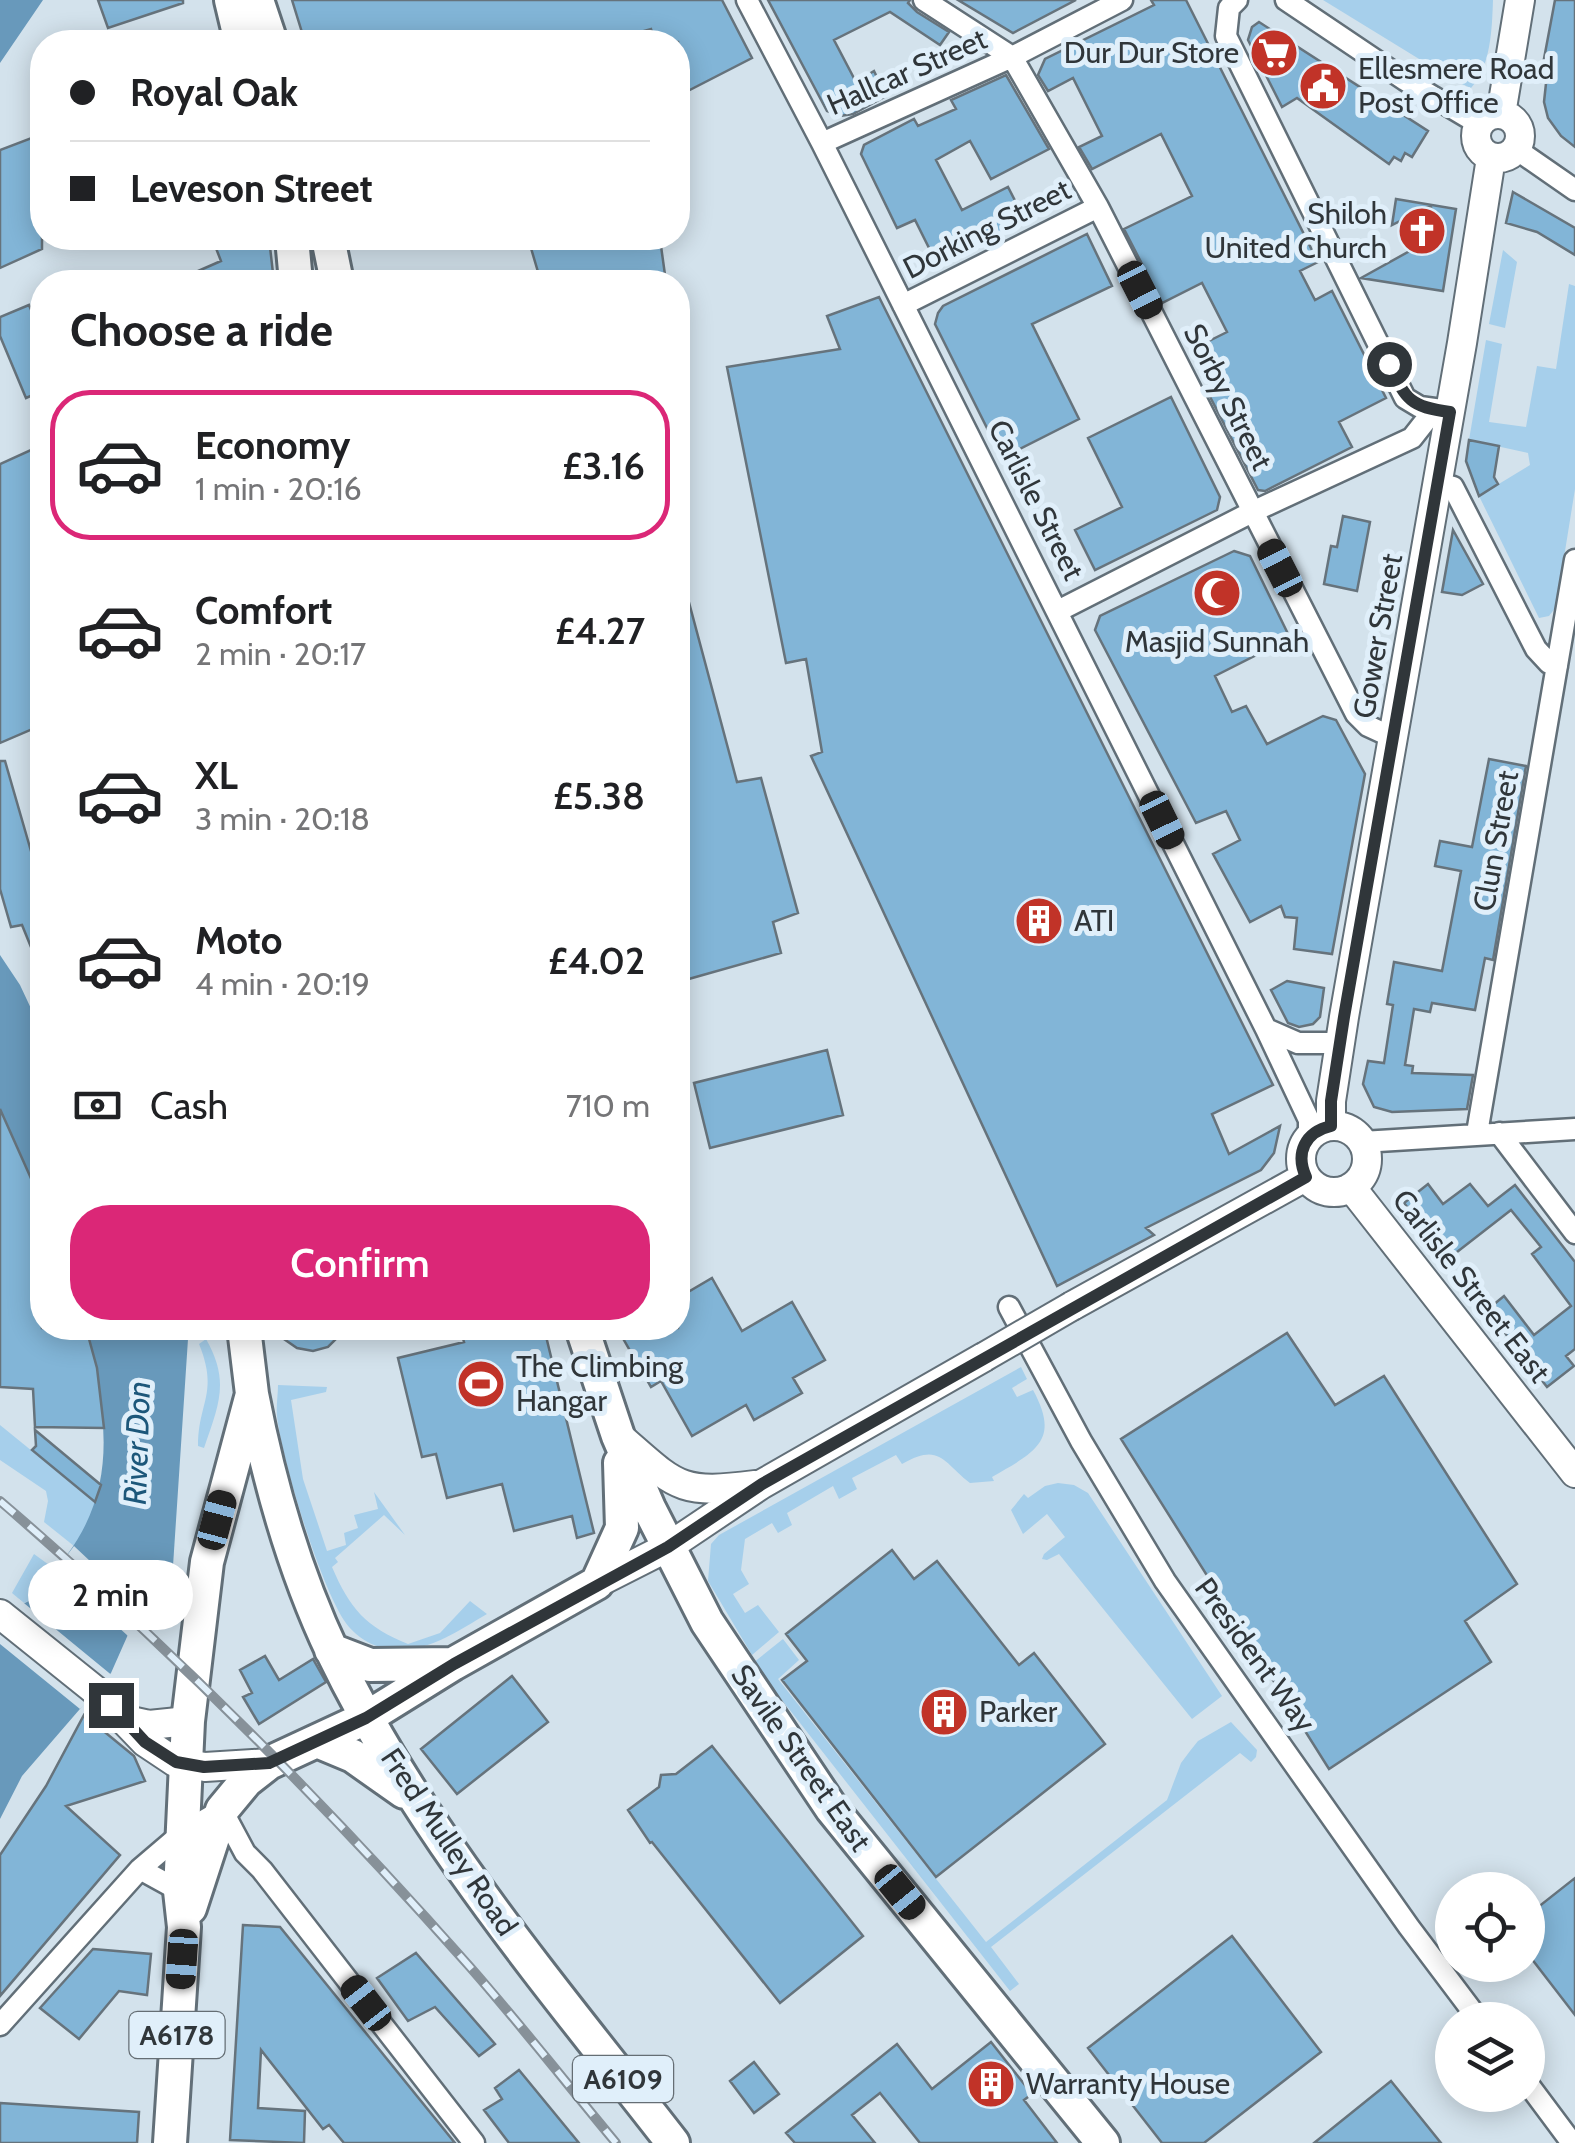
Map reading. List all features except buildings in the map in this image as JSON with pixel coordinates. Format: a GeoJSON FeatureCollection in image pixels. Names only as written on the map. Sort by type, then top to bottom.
{"type":"FeatureCollection","features":[{"type":"Feature","properties":{"kind":"main road"},"geometry":{"type":"LineString","coordinates":[[231,0],[238,30]]}},
{"type":"Feature","properties":{"kind":"main road"},"geometry":{"type":"LineString","coordinates":[[256,0],[267,30]]}},
{"type":"Feature","properties":{"kind":"main road"},"geometry":{"type":"LineString","coordinates":[[1490,119],[1518,126],[1520,134],[1504,153],[1484,154],[1476,140],[1490,119],[1520,0]]}},
{"type":"Feature","properties":{"kind":"main road","name":"Gower Street"},"geometry":{"type":"LineString","coordinates":[[1320,1131],[1331,1101],[1437,483],[1441,411],[1504,153]]}},
{"type":"Feature","properties":{"kind":"main road"},"geometry":{"type":"LineString","coordinates":[[1350,1130],[1362,1142],[1367,1162],[1351,1187],[1326,1192],[1306,1177],[1300,1156],[1320,1131],[1350,1130]]}},
{"type":"Feature","properties":{"kind":"main road"},"geometry":{"type":"LineString","coordinates":[[598,1584],[668,1547],[762,1484],[1306,1177]]}},
{"type":"Feature","properties":{"kind":"main road","name":"Carlisle Street East"},"geometry":{"type":"LineString","coordinates":[[1351,1187],[1575,1473]]}},
{"type":"Feature","properties":{"kind":"main road","name":"A6109"},"geometry":{"type":"LineString","coordinates":[[245,1340],[252,1394]]}},
{"type":"Feature","properties":{"kind":"main road"},"geometry":{"type":"LineString","coordinates":[[586,1340],[618,1436],[622,1528],[598,1584]]}},
{"type":"Feature","properties":{"kind":"main road","name":"Fred Mulley Road"},"geometry":{"type":"LineString","coordinates":[[252,1394],[273,1488],[332,1650],[366,1718],[416,1800],[509,1933],[673,2143]]}},
{"type":"Feature","properties":{"kind":"main road","name":"A6178"},"geometry":{"type":"LineString","coordinates":[[170,2143],[184,1927],[181,1834],[188,1721],[208,1562],[252,1394]]}},
{"type":"Feature","properties":{"kind":"main road"},"geometry":{"type":"LineString","coordinates":[[618,1436],[678,1485],[714,1490],[762,1484]]}},
{"type":"Feature","properties":{"kind":"main road","name":"Savile Street East"},"geometry":{"type":"LineString","coordinates":[[618,1436],[706,1622],[832,1809],[1102,2143]]}},
{"type":"Feature","properties":{"kind":"main road","name":"A6178"},"geometry":{"type":"LineString","coordinates":[[184,1927],[222,1810],[246,1782],[269,1763],[366,1718],[598,1584]]}},
{"type":"Feature","properties":{"kind":"main road"},"geometry":{"type":"LineString","coordinates":[[0,1614],[96,1691],[145,1742],[185,1764],[204,1767],[269,1763]]}},
{"type":"Feature","properties":{"kind":"main road"},"geometry":{"type":"LineString","coordinates":[[332,1650],[370,1665],[454,1664]]}},
{"type":"Feature","properties":{"kind":"main road"},"geometry":{"type":"LineString","coordinates":[[126,1720],[149,1725],[188,1721]]}},
{"type":"Feature","properties":{"kind":"main road"},"geometry":{"type":"LineString","coordinates":[[317,1742],[353,1756],[416,1800]]}},
{"type":"Feature","properties":{"kind":"street","name":"Carlisle Street"},"geometry":{"type":"LineString","coordinates":[[747,0],[1058,610],[1309,1120],[1320,1131]]}},
{"type":"Feature","properties":{"kind":"street","name":"Sorby Street"},"geometry":{"type":"LineString","coordinates":[[924,0],[1012,57],[1098,208],[1356,714],[1368,726],[1394,738]]}},
{"type":"Feature","properties":{"kind":"street","name":"Hallcar Street"},"geometry":{"type":"LineString","coordinates":[[822,143],[1012,57],[1122,0]]}},
{"type":"Feature","properties":{"kind":"street"},"geometry":{"type":"LineString","coordinates":[[1237,0],[1229,8],[1226,36],[1405,398],[1420,407],[1441,411]]}},
{"type":"Feature","properties":{"kind":"street"},"geometry":{"type":"LineString","coordinates":[[1286,0],[1405,80],[1490,119]]}},
{"type":"Feature","properties":{"kind":"street"},"geometry":{"type":"LineString","coordinates":[[1504,153],[1575,190]]}},
{"type":"Feature","properties":{"kind":"street","name":"Dorking Street"},"geometry":{"type":"LineString","coordinates":[[904,305],[1098,208]]}},
{"type":"Feature","properties":{"kind":"street"},"geometry":{"type":"LineString","coordinates":[[1058,610],[1252,512],[1412,438],[1441,411]]}},
{"type":"Feature","properties":{"kind":"street"},"geometry":{"type":"LineString","coordinates":[[1437,483],[1453,487],[1536,649],[1557,666]]}},
{"type":"Feature","properties":{"kind":"street","name":"Clun Street"},"geometry":{"type":"LineString","coordinates":[[1477,1133],[1575,560]]}},
{"type":"Feature","properties":{"kind":"street"},"geometry":{"type":"LineString","coordinates":[[1266,1029],[1298,1043],[1340,1043]]}},
{"type":"Feature","properties":{"kind":"street"},"geometry":{"type":"LineString","coordinates":[[1362,1142],[1575,1129]]}},
{"type":"Feature","properties":{"kind":"street"},"geometry":{"type":"LineString","coordinates":[[1499,1133],[1575,1233]]}},
{"type":"Feature","properties":{"kind":"street","name":"President Way"},"geometry":{"type":"LineString","coordinates":[[1009,1307],[1081,1441],[1166,1582],[1408,1927],[1465,2002]]}},
{"type":"Feature","properties":{"kind":"street"},"geometry":{"type":"LineString","coordinates":[[0,2025],[140,1869],[181,1834],[222,1810],[245,1853],[474,2143]]}},
{"type":"Feature","properties":{"kind":"street"},"geometry":{"type":"LineString","coordinates":[[205,1861],[245,1853]]}},
{"type":"Feature","properties":{"kind":"street"},"geometry":{"type":"LineString","coordinates":[[140,1869],[180,1891]]}},
{"type":"Feature","properties":{"kind":"street"},"geometry":{"type":"LineString","coordinates":[[1545,2112],[1560,2138]]}},
{"type":"Feature","properties":{"kind":"shaded area"},"geometry":{"type":"Polygon","coordinates":[[[1323,0],[1493,0],[1483,69],[1471,88],[1323,0]]]}},
{"type":"Feature","properties":{"kind":"shaded area"},"geometry":{"type":"Polygon","coordinates":[[[1503,250],[1517,262],[1505,328],[1489,324],[1503,250]]]}},
{"type":"Feature","properties":{"kind":"shaded area"},"geometry":{"type":"Polygon","coordinates":[[[1569,284],[1575,286],[1575,489],[1556,607],[1549,616],[1539,618],[1479,496],[1530,465],[1528,453],[1469,440],[1486,340],[1502,344],[1489,422],[1526,427],[1537,366],[1556,369],[1569,284]]]}},
{"type":"Feature","properties":{"kind":"shaded area"},"geometry":{"type":"Polygon","coordinates":[[[206,1340],[220,1380],[218,1405],[204,1448],[198,1446],[207,1374],[199,1344],[206,1340]]]}},
{"type":"Feature","properties":{"kind":"shaded area"},"geometry":{"type":"Polygon","coordinates":[[[1021,1367],[1027,1379],[1012,1388],[1017,1397],[1033,1390],[1041,1407],[1044,1433],[1031,1452],[992,1477],[994,1481],[970,1483],[933,1455],[902,1464],[896,1455],[852,1478],[857,1489],[839,1499],[833,1486],[787,1513],[792,1525],[778,1533],[772,1523],[745,1539],[741,1570],[749,1584],[733,1594],[745,1613],[758,1605],[779,1632],[752,1655],[708,1581],[711,1544],[719,1535],[1021,1367]]]}},
{"type":"Feature","properties":{"kind":"shaded area"},"geometry":{"type":"Polygon","coordinates":[[[278,1385],[327,1387],[326,1392],[291,1400],[303,1479],[327,1551],[346,1545],[344,1533],[358,1528],[354,1515],[378,1509],[374,1492],[405,1535],[384,1515],[335,1558],[338,1562],[332,1567],[361,1615],[381,1631],[408,1644],[440,1633],[470,1601],[487,1614],[437,1642],[410,1649],[376,1646],[349,1627],[327,1587],[295,1493],[280,1436],[278,1385]]]}},
{"type":"Feature","properties":{"kind":"shaded area"},"geometry":{"type":"Polygon","coordinates":[[[0,1425],[96,1503],[74,1546],[44,1522],[46,1491],[0,1460],[0,1425]]]}},
{"type":"Feature","properties":{"kind":"shaded area"},"geometry":{"type":"Polygon","coordinates":[[[1074,1485],[1088,1493],[1222,1696],[1192,1719],[1059,1554],[1042,1559],[1065,1537],[1047,1514],[1023,1534],[1011,1510],[1024,1494],[1028,1498],[1045,1486],[1074,1485]]]}},
{"type":"Feature","properties":{"kind":"shaded area"},"geometry":{"type":"Polygon","coordinates":[[[34,1554],[56,1570],[36,1597],[24,1603],[12,1593],[34,1554]]]}},
{"type":"Feature","properties":{"kind":"shaded area"},"geometry":{"type":"Polygon","coordinates":[[[783,1639],[799,1660],[778,1679],[986,1942],[1167,1800],[1181,1763],[1198,1741],[1231,1722],[1257,1750],[1256,1757],[1251,1762],[1240,1753],[991,1947],[1019,1984],[1010,1991],[753,1663],[783,1639]]]}},
{"type":"Feature","properties":{"kind":"water"},"geometry":{"type":"Polygon","coordinates":[[[0,0],[43,0],[0,63],[0,0]]]}},
{"type":"Feature","properties":{"kind":"water"},"geometry":{"type":"Polygon","coordinates":[[[0,955],[30,1006],[30,1183],[0,1112],[0,955]]]}},
{"type":"Feature","properties":{"kind":"water","name":"River Don"},"geometry":{"type":"Polygon","coordinates":[[[87,1340],[188,1340],[173,1566],[134,1621],[111,1673],[22,1776],[0,1819],[0,1614],[35,1597],[44,1588],[84,1528],[95,1501],[104,1444],[98,1387],[87,1340]]]}},
{"type":"Feature","properties":{"kind":"pier"},"geometry":{"type":"Polygon","coordinates":[[[74,1546],[142,1610],[128,1636],[56,1570],[74,1546]]]}},
{"type":"Feature","properties":{"kind":"pier"},"geometry":{"type":"Polygon","coordinates":[[[19,1599],[114,1677],[80,1709],[0,1644],[0,1608],[19,1599]]]}},
{"type":"Feature","properties":{"kind":"railway"},"geometry":{"type":"LineString","coordinates":[[0,1501],[184,1668],[301,1785],[470,1967],[616,2143]]}},
{"type":"Feature","properties":{"kind":"place","name":"Dur Dur Store"},"geometry":{"type":"Point","coordinates":[1274,53]}},
{"type":"Feature","properties":{"kind":"place","name":"Ellesmere Road Post Office"},"geometry":{"type":"Point","coordinates":[1323,86]}},
{"type":"Feature","properties":{"kind":"place","name":"Shiloh United Church"},"geometry":{"type":"Point","coordinates":[1422,231]}},
{"type":"Feature","properties":{"kind":"place","name":"Masjid Sunnah"},"geometry":{"type":"Point","coordinates":[1217,593]}},
{"type":"Feature","properties":{"kind":"place","name":"ATI"},"geometry":{"type":"Point","coordinates":[1039,921]}},
{"type":"Feature","properties":{"kind":"place","name":"The Climbing Hangar"},"geometry":{"type":"Point","coordinates":[481,1384]}},
{"type":"Feature","properties":{"kind":"place","name":"Parker"},"geometry":{"type":"Point","coordinates":[944,1712]}},
{"type":"Feature","properties":{"kind":"place","name":"Warranty House"},"geometry":{"type":"Point","coordinates":[991,2084]}},
{"type":"Feature","properties":{"kind":"route"},"geometry":{"type":"LineString","coordinates":[[111,1705],[145,1742],[176,1762],[204,1767],[269,1763],[366,1718],[454,1664],[668,1547],[762,1484],[1306,1177],[1301,1167],[1303,1146],[1316,1130],[1331,1126],[1344,1017],[1450,412],[1420,407],[1405,398],[1389,364]]}}]}
